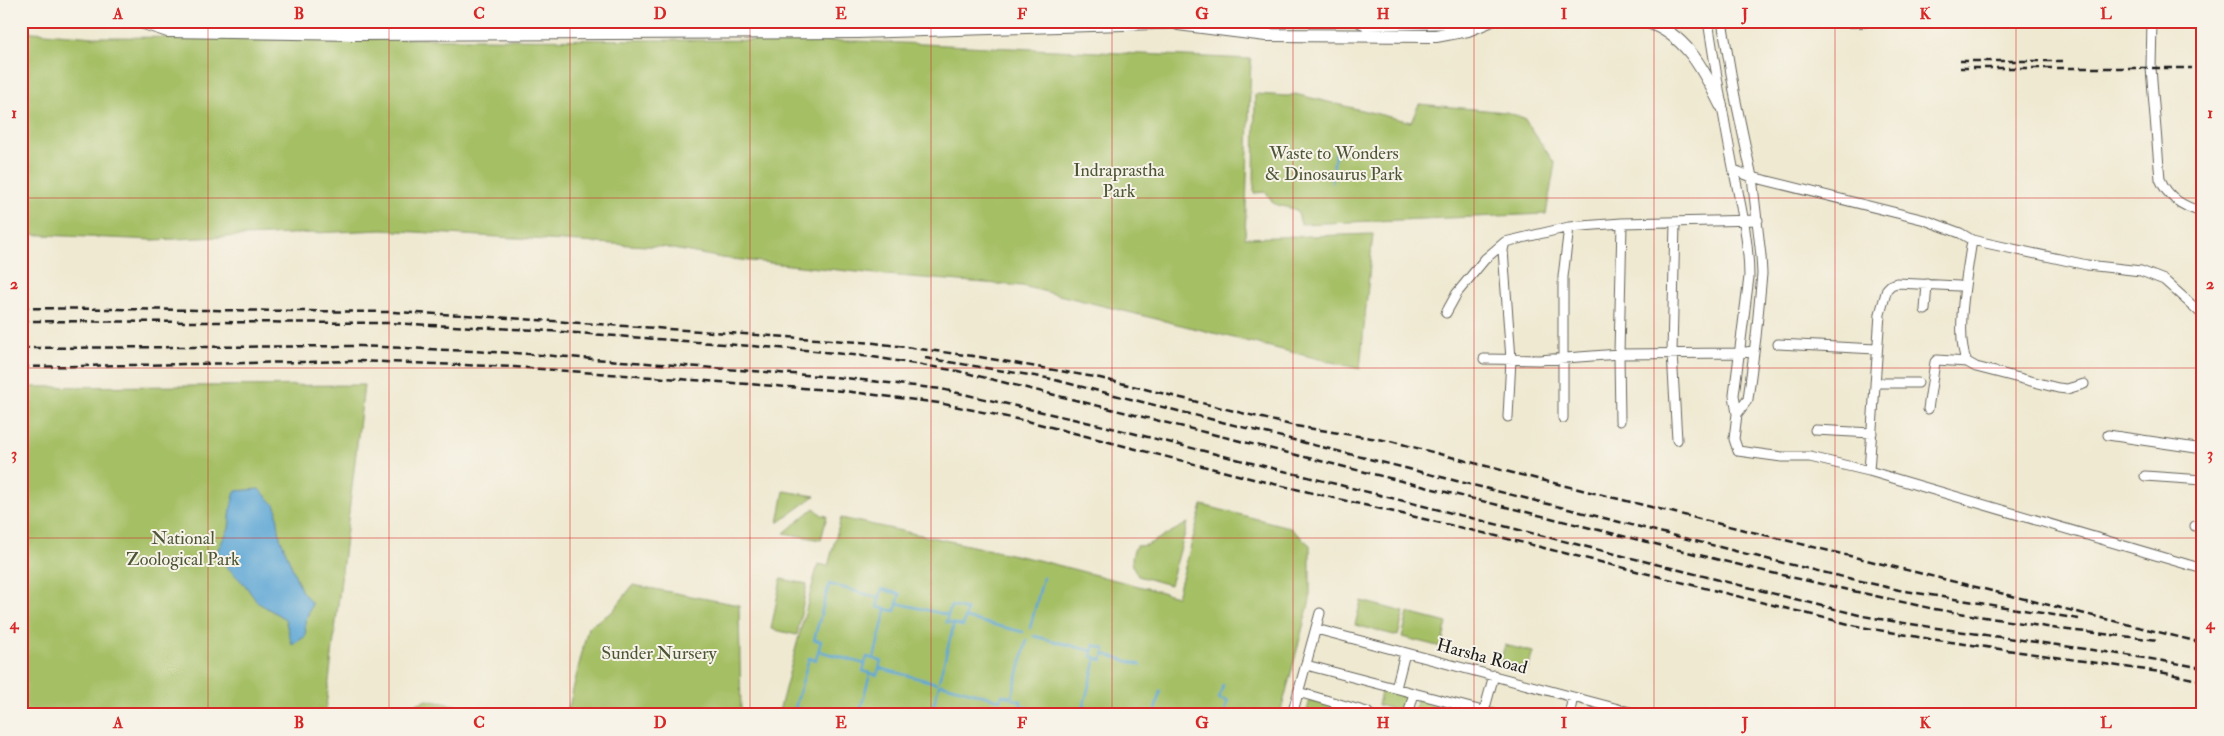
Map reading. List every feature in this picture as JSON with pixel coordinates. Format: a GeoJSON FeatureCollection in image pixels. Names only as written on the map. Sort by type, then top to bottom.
{"type":"FeatureCollection","features":[{"type":"Feature","properties":{"kind":"highway"},"geometry":{"type":"LineString","coordinates":[[141,21],[168,30],[356,33],[857,31],[1189,21]]}},
{"type":"Feature","properties":{"kind":"highway"},"geometry":{"type":"LineString","coordinates":[[548,21],[710,21]]}},
{"type":"Feature","properties":{"kind":"highway"},"geometry":{"type":"LineString","coordinates":[[789,21],[857,31]]}},
{"type":"Feature","properties":{"kind":"highway"},"geometry":{"type":"LineString","coordinates":[[1362,21],[1376,23],[1462,21]]}},
{"type":"Feature","properties":{"kind":"main road"},"geometry":{"type":"LineString","coordinates":[[1156,21],[1266,35],[1436,36],[1468,30],[1490,21]]}},
{"type":"Feature","properties":{"kind":"main road"},"geometry":{"type":"LineString","coordinates":[[1645,21],[1672,32],[1686,47],[1706,75],[1722,105]]}},
{"type":"Feature","properties":{"kind":"main road"},"geometry":{"type":"LineString","coordinates":[[1756,21],[1864,21]]}},
{"type":"Feature","properties":{"kind":"street"},"geometry":{"type":"LineString","coordinates":[[1708,21],[1743,219],[1749,277],[1734,401],[1737,414],[1733,434],[1738,450],[1782,457],[1810,457],[1869,471],[2203,569]]}},
{"type":"Feature","properties":{"kind":"street"},"geometry":{"type":"LineString","coordinates":[[1722,21],[1735,97],[1752,177],[1758,220],[1762,274],[1748,399],[1737,414]]}},
{"type":"Feature","properties":{"kind":"street"},"geometry":{"type":"LineString","coordinates":[[2152,21],[2151,68],[2160,179],[2164,188],[2176,201],[2203,212]]}},
{"type":"Feature","properties":{"kind":"street"},"geometry":{"type":"LineString","coordinates":[[1734,170],[1752,177],[1925,220],[1960,233],[1972,240],[2086,265],[2140,271],[2164,280],[2203,315]]}},
{"type":"Feature","properties":{"kind":"street"},"geometry":{"type":"LineString","coordinates":[[1446,313],[1457,293],[1485,259],[1505,242],[1569,227],[1622,223],[1758,220]]}},
{"type":"Feature","properties":{"kind":"street"},"geometry":{"type":"LineString","coordinates":[[1675,222],[1672,353],[1677,440]]}},
{"type":"Feature","properties":{"kind":"street"},"geometry":{"type":"LineString","coordinates":[[1620,421],[1619,354],[1622,223]]}},
{"type":"Feature","properties":{"kind":"street"},"geometry":{"type":"LineString","coordinates":[[1563,418],[1564,277],[1569,227]]}},
{"type":"Feature","properties":{"kind":"street"},"geometry":{"type":"LineString","coordinates":[[1966,362],[1963,354],[1962,336],[1964,292],[1972,240]]}},
{"type":"Feature","properties":{"kind":"street"},"geometry":{"type":"LineString","coordinates":[[1505,242],[1503,250],[1511,359],[1508,417]]}},
{"type":"Feature","properties":{"kind":"street"},"geometry":{"type":"LineString","coordinates":[[1869,471],[1876,349],[1883,298],[1891,285],[1897,283],[1959,286]]}},
{"type":"Feature","properties":{"kind":"street"},"geometry":{"type":"LineString","coordinates":[[1925,310],[1927,284]]}},
{"type":"Feature","properties":{"kind":"street"},"geometry":{"type":"LineString","coordinates":[[1778,344],[1876,349]]}},
{"type":"Feature","properties":{"kind":"street"},"geometry":{"type":"LineString","coordinates":[[1484,359],[1564,358],[1619,354],[1739,353],[1753,351]]}},
{"type":"Feature","properties":{"kind":"street"},"geometry":{"type":"LineString","coordinates":[[1928,409],[1935,362],[1966,362],[1976,367],[2058,388],[2067,389],[2084,384]]}},
{"type":"Feature","properties":{"kind":"street"},"geometry":{"type":"LineString","coordinates":[[1875,382],[1918,384]]}},
{"type":"Feature","properties":{"kind":"street"},"geometry":{"type":"LineString","coordinates":[[1815,430],[1872,433]]}},
{"type":"Feature","properties":{"kind":"street"},"geometry":{"type":"LineString","coordinates":[[2108,436],[2203,449]]}},
{"type":"Feature","properties":{"kind":"street"},"geometry":{"type":"LineString","coordinates":[[2145,476],[2203,480]]}},
{"type":"Feature","properties":{"kind":"street"},"geometry":{"type":"LineString","coordinates":[[1292,715],[1320,613]]}},
{"type":"Feature","properties":{"kind":"street","name":"Harsha Road"},"geometry":{"type":"LineString","coordinates":[[1316,629],[1641,715]]}},
{"type":"Feature","properties":{"kind":"street"},"geometry":{"type":"LineString","coordinates":[[1396,688],[1405,652]]}},
{"type":"Feature","properties":{"kind":"street"},"geometry":{"type":"LineString","coordinates":[[1306,665],[1484,713],[1498,715]]}},
{"type":"Feature","properties":{"kind":"street"},"geometry":{"type":"LineString","coordinates":[[1484,713],[1494,675]]}},
{"type":"Feature","properties":{"kind":"street"},"geometry":{"type":"LineString","coordinates":[[1298,692],[1366,712],[1370,715]]}},
{"type":"Feature","properties":{"kind":"street"},"geometry":{"type":"LineString","coordinates":[[1408,715],[1414,693]]}},
{"type":"Feature","properties":{"kind":"street"},"geometry":{"type":"LineString","coordinates":[[1569,715],[1573,697]]}},
{"type":"Feature","properties":{"kind":"green space","name":"Indraprastha Park"},"geometry":{"type":"Polygon","coordinates":[[[21,31],[93,37],[858,41],[1251,59],[1245,238],[1373,234],[1360,369],[1022,286],[886,275],[722,258],[663,247],[382,230],[153,240],[21,234],[21,31]]]}},
{"type":"Feature","properties":{"kind":"green space","name":"Waste to Wonders & Dinosaurus Park"},"geometry":{"type":"Polygon","coordinates":[[[1255,94],[1288,96],[1295,94],[1411,122],[1419,104],[1506,112],[1524,118],[1555,164],[1546,214],[1301,224],[1297,210],[1274,204],[1266,192],[1254,193],[1255,94]]]}},
{"type":"Feature","properties":{"kind":"green space","name":"National Zoological Park"},"geometry":{"type":"Polygon","coordinates":[[[364,385],[325,715],[21,715],[21,387],[364,385]]]}},
{"type":"Feature","properties":{"kind":"green space"},"geometry":{"type":"Polygon","coordinates":[[[784,491],[815,496],[778,523],[784,491]]]}},
{"type":"Feature","properties":{"kind":"green space"},"geometry":{"type":"Polygon","coordinates":[[[1202,505],[1289,527],[1310,545],[1310,600],[1280,715],[778,715],[818,564],[828,566],[841,518],[1038,560],[1177,596],[1202,505]]]}},
{"type":"Feature","properties":{"kind":"green space"},"geometry":{"type":"Polygon","coordinates":[[[814,508],[822,515],[827,516],[821,540],[784,533],[814,508]]]}},
{"type":"Feature","properties":{"kind":"green space"},"geometry":{"type":"Polygon","coordinates":[[[1188,523],[1170,585],[1138,576],[1132,561],[1136,546],[1147,545],[1188,523]]]}},
{"type":"Feature","properties":{"kind":"green space"},"geometry":{"type":"Polygon","coordinates":[[[781,579],[807,584],[797,635],[771,629],[781,579]]]}},
{"type":"Feature","properties":{"kind":"green space","name":"Sunder Nursery"},"geometry":{"type":"Polygon","coordinates":[[[633,585],[739,605],[741,715],[567,715],[588,627],[612,612],[633,585]]]}},
{"type":"Feature","properties":{"kind":"green space"},"geometry":{"type":"Polygon","coordinates":[[[1361,601],[1404,612],[1398,636],[1355,625],[1361,601]]]}},
{"type":"Feature","properties":{"kind":"green space"},"geometry":{"type":"Polygon","coordinates":[[[1408,613],[1447,623],[1441,647],[1402,637],[1408,613]]]}},
{"type":"Feature","properties":{"kind":"green space"},"geometry":{"type":"Polygon","coordinates":[[[1505,645],[1533,652],[1528,669],[1500,661],[1505,645]]]}},
{"type":"Feature","properties":{"kind":"green space"},"geometry":{"type":"Polygon","coordinates":[[[1382,688],[1410,696],[1406,713],[1378,705],[1382,688]]]}},
{"type":"Feature","properties":{"kind":"green space"},"geometry":{"type":"Polygon","coordinates":[[[1310,699],[1365,715],[1306,715],[1310,699]]]}},
{"type":"Feature","properties":{"kind":"green space"},"geometry":{"type":"Polygon","coordinates":[[[1417,699],[1437,704],[1434,715],[1413,715],[1417,699]]]}},
{"type":"Feature","properties":{"kind":"green space"},"geometry":{"type":"Polygon","coordinates":[[[427,700],[509,715],[384,715],[427,700]]]}},
{"type":"Feature","properties":{"kind":"water"},"geometry":{"type":"Polygon","coordinates":[[[259,489],[276,506],[280,537],[301,590],[312,604],[305,622],[306,636],[292,645],[285,619],[257,602],[245,585],[215,555],[229,528],[235,491],[259,489]]]}},
{"type":"Feature","properties":{"kind":"waterway"},"geometry":{"type":"LineString","coordinates":[[1332,182],[1335,154]]}},
{"type":"Feature","properties":{"kind":"waterway"},"geometry":{"type":"LineString","coordinates":[[1030,628],[1043,578]]}},
{"type":"Feature","properties":{"kind":"waterway"},"geometry":{"type":"LineString","coordinates":[[805,715],[806,711],[795,708],[809,658],[816,660],[821,641],[814,640],[829,584],[880,598]]}},
{"type":"Feature","properties":{"kind":"waterway"},"geometry":{"type":"LineString","coordinates":[[882,589],[900,594],[895,611],[877,607],[882,589]]}},
{"type":"Feature","properties":{"kind":"waterway"},"geometry":{"type":"LineString","coordinates":[[897,603],[948,615]]}},
{"type":"Feature","properties":{"kind":"waterway"},"geometry":{"type":"LineString","coordinates":[[951,606],[967,610],[963,626],[946,622],[951,606]]}},
{"type":"Feature","properties":{"kind":"waterway"},"geometry":{"type":"LineString","coordinates":[[874,658],[886,610]]}},
{"type":"Feature","properties":{"kind":"waterway"},"geometry":{"type":"LineString","coordinates":[[966,618],[1023,632]]}},
{"type":"Feature","properties":{"kind":"waterway"},"geometry":{"type":"LineString","coordinates":[[939,681],[954,624]]}},
{"type":"Feature","properties":{"kind":"waterway"},"geometry":{"type":"LineString","coordinates":[[1034,636],[1092,651]]}},
{"type":"Feature","properties":{"kind":"waterway"},"geometry":{"type":"LineString","coordinates":[[1012,696],[1027,640]]}},
{"type":"Feature","properties":{"kind":"waterway"},"geometry":{"type":"LineString","coordinates":[[1094,645],[1105,649],[1102,660],[1091,656],[1094,645]]}},
{"type":"Feature","properties":{"kind":"waterway"},"geometry":{"type":"LineString","coordinates":[[819,651],[865,664]]}},
{"type":"Feature","properties":{"kind":"waterway"},"geometry":{"type":"LineString","coordinates":[[1104,654],[1141,665]]}},
{"type":"Feature","properties":{"kind":"waterway"},"geometry":{"type":"LineString","coordinates":[[867,657],[881,661],[877,675],[863,671],[867,657]]}},
{"type":"Feature","properties":{"kind":"waterway"},"geometry":{"type":"LineString","coordinates":[[1082,712],[1096,659]]}},
{"type":"Feature","properties":{"kind":"waterway"},"geometry":{"type":"LineString","coordinates":[[879,668],[936,683]]}},
{"type":"Feature","properties":{"kind":"waterway"},"geometry":{"type":"LineString","coordinates":[[859,715],[870,674]]}},
{"type":"Feature","properties":{"kind":"waterway"},"geometry":{"type":"LineString","coordinates":[[941,684],[1000,700],[1002,695],[1010,697]]}},
{"type":"Feature","properties":{"kind":"waterway"},"geometry":{"type":"LineString","coordinates":[[931,715],[939,685]]}},
{"type":"Feature","properties":{"kind":"waterway"},"geometry":{"type":"LineString","coordinates":[[1223,685],[1219,699],[1228,701],[1224,715]]}},
{"type":"Feature","properties":{"kind":"waterway"},"geometry":{"type":"LineString","coordinates":[[1154,715],[1160,691]]}},
{"type":"Feature","properties":{"kind":"waterway"},"geometry":{"type":"LineString","coordinates":[[1013,699],[1021,701],[1020,706],[1053,715]]}},
{"type":"Feature","properties":{"kind":"railway"},"geometry":{"type":"LineString","coordinates":[[1960,61],[2063,61]]}},
{"type":"Feature","properties":{"kind":"railway"},"geometry":{"type":"LineString","coordinates":[[1960,68],[2192,68]]}},
{"type":"Feature","properties":{"kind":"railway"},"geometry":{"type":"LineString","coordinates":[[21,308],[390,312],[464,315],[875,343],[980,357],[1100,378],[1295,426],[1390,441],[2203,643]]}},
{"type":"Feature","properties":{"kind":"railway"},"geometry":{"type":"LineString","coordinates":[[21,321],[389,323],[536,330],[805,350],[873,357],[958,371],[1768,572],[1934,609],[2059,629],[2158,640]]}},
{"type":"Feature","properties":{"kind":"railway"},"geometry":{"type":"LineString","coordinates":[[21,348],[360,346],[515,353],[845,378],[941,389],[1108,427],[1863,616],[2203,668]]}},
{"type":"Feature","properties":{"kind":"railway"},"geometry":{"type":"LineString","coordinates":[[925,358],[1047,378],[1771,560],[1899,590],[2079,619]]}},
{"type":"Feature","properties":{"kind":"railway"},"geometry":{"type":"LineString","coordinates":[[21,367],[359,361],[514,367],[844,391],[939,403],[1031,422],[1253,479],[1488,534],[1861,627],[1930,639],[2160,672],[2203,681]]}}]}
